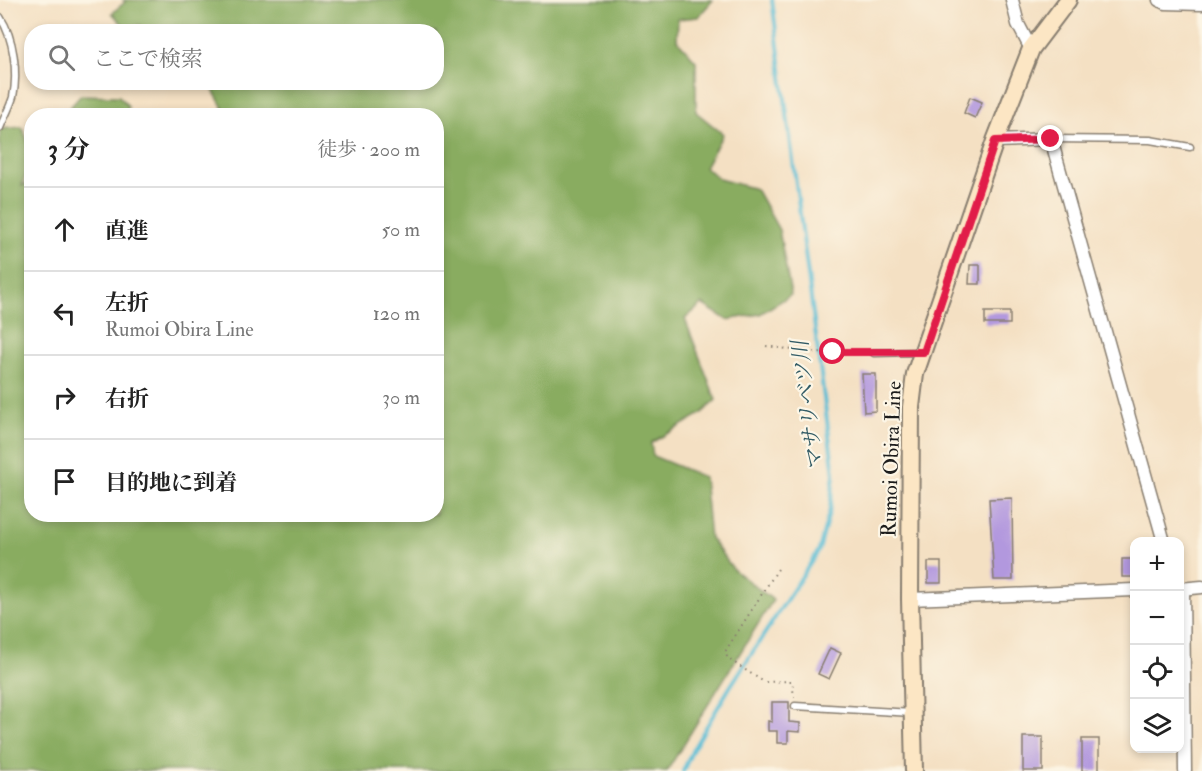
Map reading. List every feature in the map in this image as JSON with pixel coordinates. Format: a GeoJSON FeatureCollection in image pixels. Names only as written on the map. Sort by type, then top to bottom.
{"type":"FeatureCollection","features":[{"type":"Feature","properties":{"kind":"main road","name":"Rumoi Obira Line"},"geometry":{"type":"LineString","coordinates":[[914,771],[910,599],[911,407],[915,374],[995,141],[1031,49],[1068,0]]}},
{"type":"Feature","properties":{"kind":"street"},"geometry":{"type":"LineString","coordinates":[[1012,0],[1018,24],[1031,49]]}},
{"type":"Feature","properties":{"kind":"street"},"geometry":{"type":"LineString","coordinates":[[1159,0],[1165,3],[1202,4]]}},
{"type":"Feature","properties":{"kind":"street"},"geometry":{"type":"LineString","coordinates":[[995,141],[1051,139],[1163,537]]}},
{"type":"Feature","properties":{"kind":"street"},"geometry":{"type":"LineString","coordinates":[[1184,589],[1202,587]]}},
{"type":"Feature","properties":{"kind":"street"},"geometry":{"type":"LineString","coordinates":[[910,599],[1130,590]]}},
{"type":"Feature","properties":{"kind":"street"},"geometry":{"type":"LineString","coordinates":[[1181,591],[1185,771]]}},
{"type":"Feature","properties":{"kind":"lane"},"geometry":{"type":"LineString","coordinates":[[0,17],[6,26],[14,59],[13,96],[0,128]]}},
{"type":"Feature","properties":{"kind":"lane"},"geometry":{"type":"LineString","coordinates":[[1051,139],[1150,140],[1190,147]]}},
{"type":"Feature","properties":{"kind":"lane"},"geometry":{"type":"LineString","coordinates":[[874,353],[924,352]]}},
{"type":"Feature","properties":{"kind":"lane"},"geometry":{"type":"LineString","coordinates":[[795,706],[913,713]]}},
{"type":"Feature","properties":{"kind":"path"},"geometry":{"type":"LineString","coordinates":[[766,346],[807,352],[874,353]]}},
{"type":"Feature","properties":{"kind":"path"},"geometry":{"type":"LineString","coordinates":[[778,569],[726,650],[727,658],[764,682],[792,681],[795,706]]}},
{"type":"Feature","properties":{"kind":"green space"},"geometry":{"type":"Polygon","coordinates":[[[123,0],[713,0],[698,17],[678,19],[677,40],[696,61],[696,112],[723,134],[705,167],[719,179],[756,189],[779,230],[791,295],[760,314],[727,320],[702,304],[685,319],[716,400],[701,414],[651,443],[653,456],[704,477],[710,538],[734,570],[773,600],[667,771],[0,771],[0,129],[22,127],[24,132],[22,186],[24,185],[24,522],[444,522],[444,108],[223,108],[213,90],[444,90],[444,24],[122,24],[112,13],[125,2],[123,0]]]}},
{"type":"Feature","properties":{"kind":"green space"},"geometry":{"type":"Polygon","coordinates":[[[81,95],[119,96],[128,106],[128,108],[70,108],[81,95]]]}},
{"type":"Feature","properties":{"kind":"building"},"geometry":{"type":"Polygon","coordinates":[[[970,97],[982,102],[975,118],[964,113],[970,97]]]}},
{"type":"Feature","properties":{"kind":"building"},"geometry":{"type":"Polygon","coordinates":[[[970,265],[980,265],[980,284],[969,284],[970,265]]]}},
{"type":"Feature","properties":{"kind":"building"},"geometry":{"type":"Polygon","coordinates":[[[985,312],[1010,312],[1010,324],[985,324],[985,312]]]}},
{"type":"Feature","properties":{"kind":"building"},"geometry":{"type":"Polygon","coordinates":[[[862,374],[876,374],[876,411],[864,412],[862,374]]]}},
{"type":"Feature","properties":{"kind":"building"},"geometry":{"type":"Polygon","coordinates":[[[1012,498],[1013,580],[994,580],[989,499],[1012,498]]]}},
{"type":"Feature","properties":{"kind":"building"},"geometry":{"type":"Polygon","coordinates":[[[1122,559],[1130,559],[1130,577],[1122,577],[1122,559]]]}},
{"type":"Feature","properties":{"kind":"building"},"geometry":{"type":"Polygon","coordinates":[[[928,562],[941,562],[941,583],[928,583],[928,562]]]}},
{"type":"Feature","properties":{"kind":"building"},"geometry":{"type":"Polygon","coordinates":[[[830,648],[841,653],[829,679],[818,674],[830,648]]]}},
{"type":"Feature","properties":{"kind":"building"},"geometry":{"type":"Polygon","coordinates":[[[772,702],[789,702],[789,722],[800,723],[800,732],[788,731],[788,743],[777,743],[777,731],[768,731],[768,721],[772,722],[772,702]]]}},
{"type":"Feature","properties":{"kind":"building"},"geometry":{"type":"Polygon","coordinates":[[[1023,737],[1043,737],[1043,771],[1023,771],[1023,737]]]}},
{"type":"Feature","properties":{"kind":"building"},"geometry":{"type":"Polygon","coordinates":[[[1082,739],[1099,739],[1099,771],[1082,771],[1082,739]]]}},
{"type":"Feature","properties":{"kind":"waterway","name":"マサリベツ川"},"geometry":{"type":"LineString","coordinates":[[683,771],[693,749],[730,687],[819,550],[830,509],[834,474],[772,0]]}},
{"type":"Feature","properties":{"kind":"route"},"geometry":{"type":"LineString","coordinates":[[833,352],[924,352],[995,141],[1051,139]]}}]}
